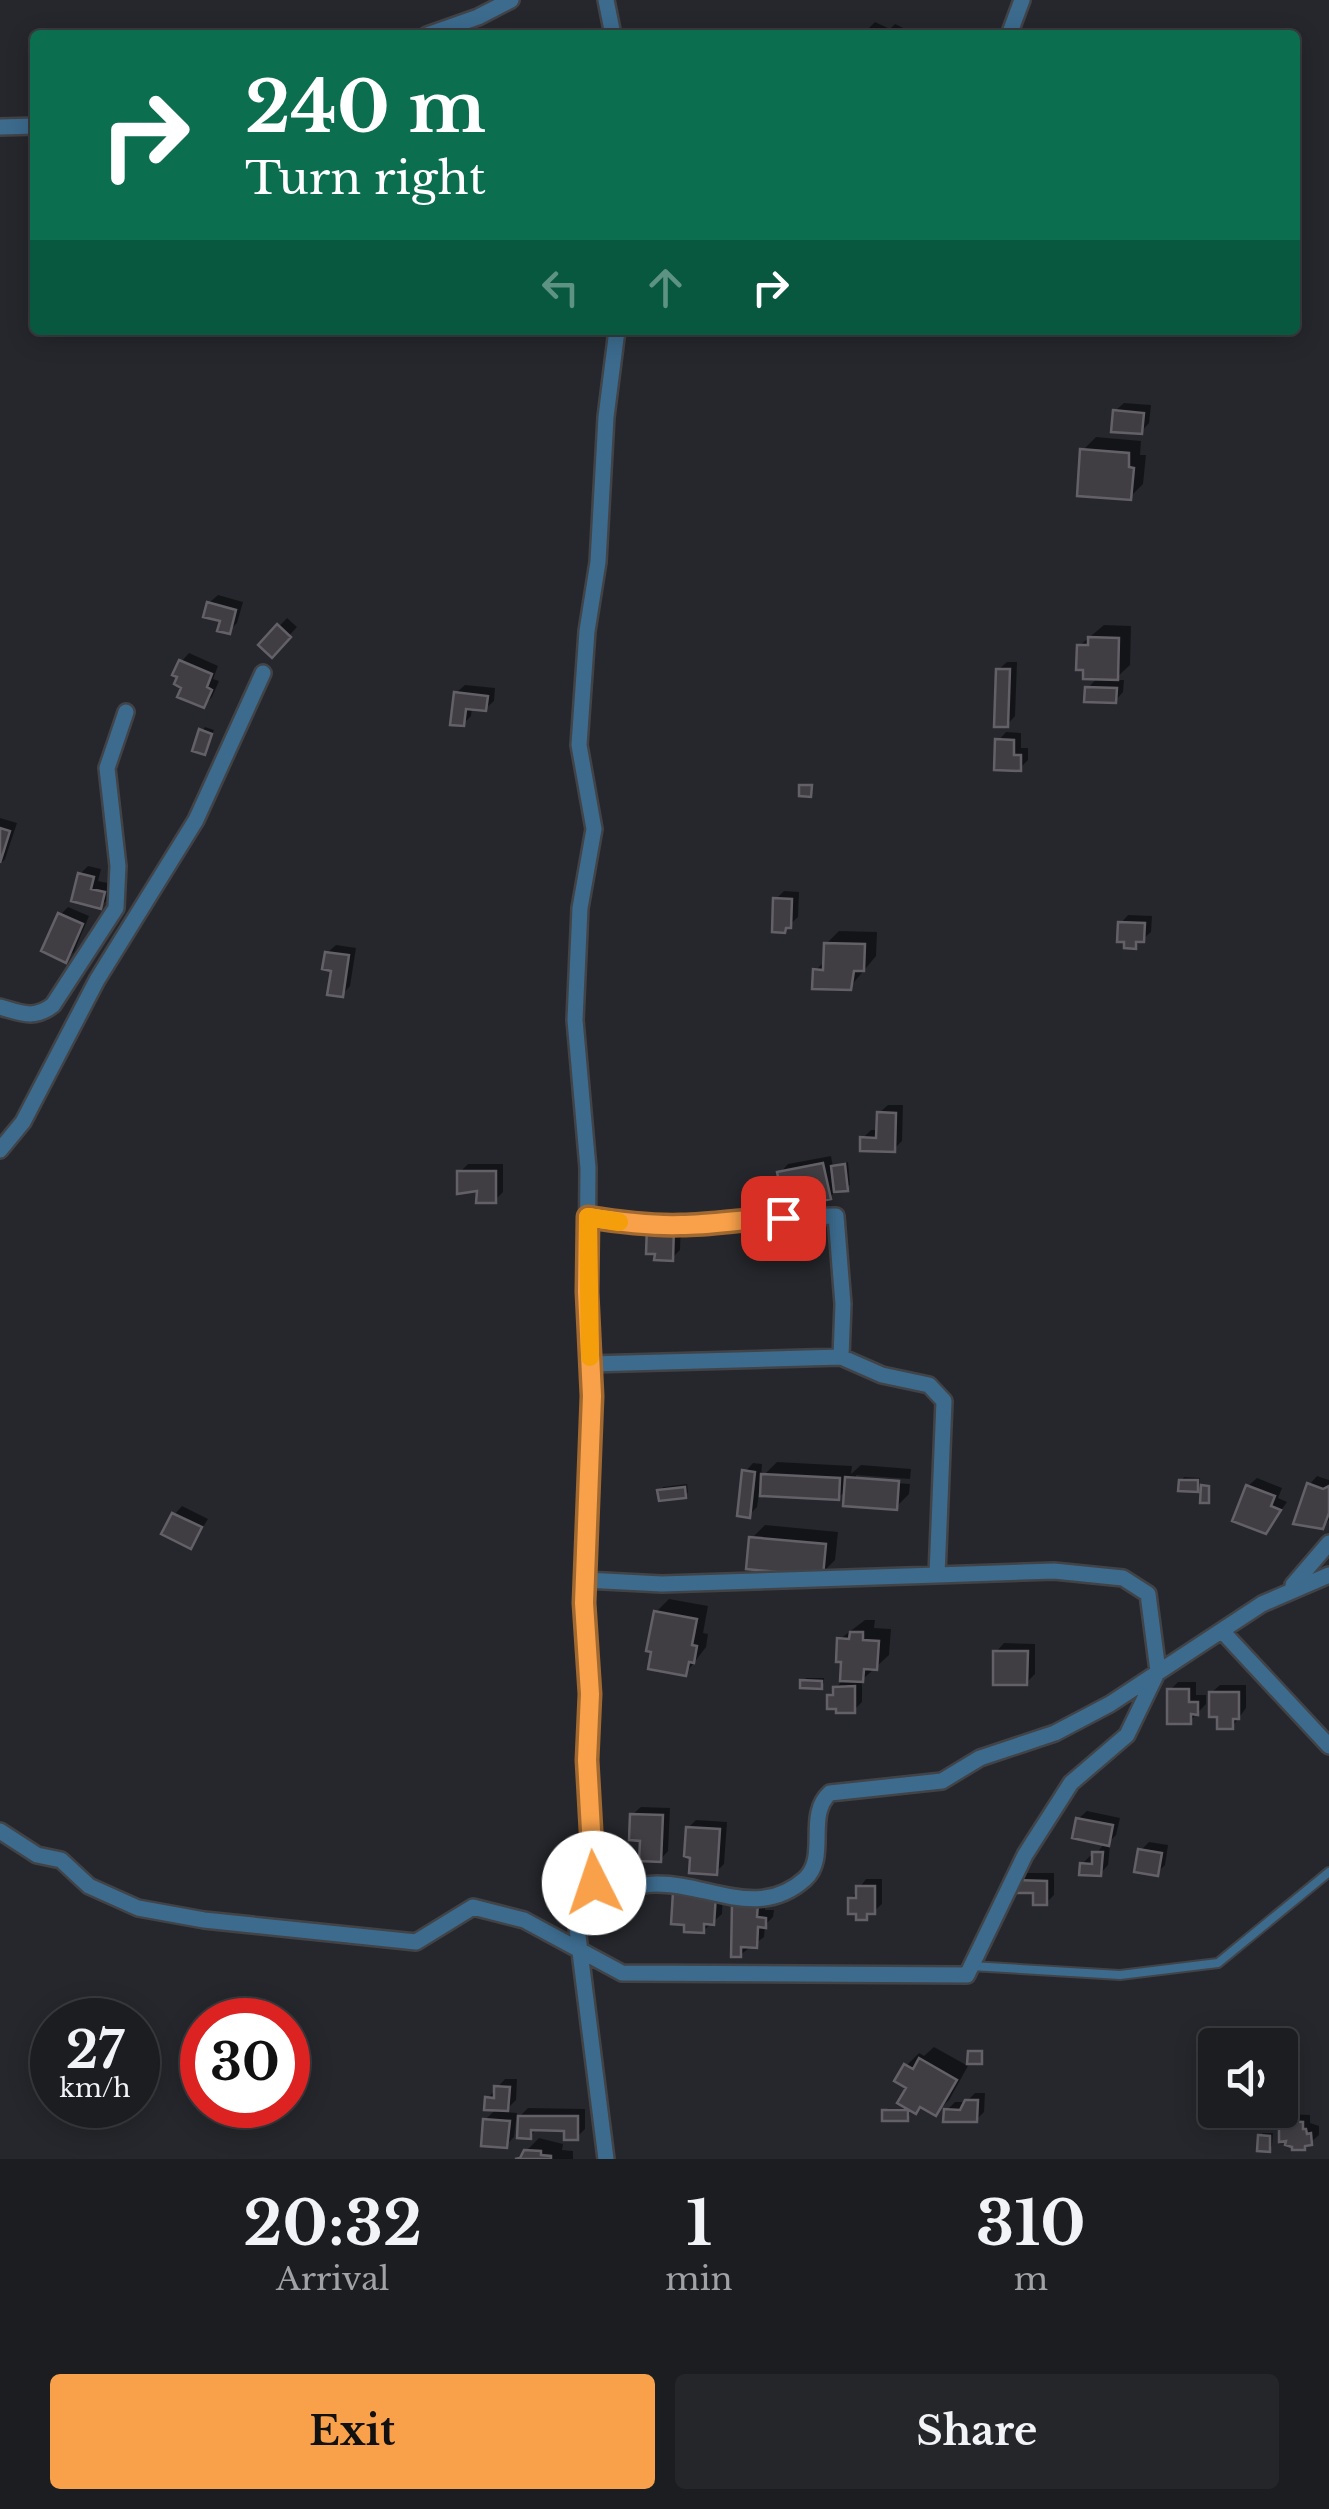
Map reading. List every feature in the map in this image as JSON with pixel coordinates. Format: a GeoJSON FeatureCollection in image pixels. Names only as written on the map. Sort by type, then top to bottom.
{"type":"FeatureCollection","features":[{"type":"Feature","properties":{"kind":"street"},"geometry":{"type":"LineString","coordinates":[[442,30],[478,18],[512,0]]}},
{"type":"Feature","properties":{"kind":"street"},"geometry":{"type":"LineString","coordinates":[[606,0],[612,30]]}},
{"type":"Feature","properties":{"kind":"street"},"geometry":{"type":"LineString","coordinates":[[1011,30],[1022,0]]}},
{"type":"Feature","properties":{"kind":"street"},"geometry":{"type":"LineString","coordinates":[[0,127],[30,126]]}},
{"type":"Feature","properties":{"kind":"street"},"geometry":{"type":"LineString","coordinates":[[606,2159],[575,1912],[594,1883],[587,1760],[590,1694],[585,1580],[590,1364],[588,1168],[575,1020],[580,908],[594,828],[578,745],[616,335]]}},
{"type":"Feature","properties":{"kind":"street"},"geometry":{"type":"LineString","coordinates":[[0,1150],[23,1122],[98,980],[196,820],[263,673]]}},
{"type":"Feature","properties":{"kind":"street"},"geometry":{"type":"LineString","coordinates":[[0,1007],[30,1016],[42,1014],[53,1005],[116,908],[118,866],[107,768],[126,712]]}},
{"type":"Feature","properties":{"kind":"street"},"geometry":{"type":"LineString","coordinates":[[588,1217],[626,1224],[683,1226],[749,1218],[836,1216],[843,1304],[842,1356]]}},
{"type":"Feature","properties":{"kind":"street"},"geometry":{"type":"LineString","coordinates":[[590,1364],[842,1356],[882,1374],[930,1385],[944,1401],[937,1575]]}},
{"type":"Feature","properties":{"kind":"street"},"geometry":{"type":"LineString","coordinates":[[1288,1592],[1329,1544]]}},
{"type":"Feature","properties":{"kind":"street"},"geometry":{"type":"LineString","coordinates":[[0,1831],[38,1855],[61,1860],[88,1886],[138,1908],[254,1927],[416,1942],[474,1907],[524,1920],[622,1974],[968,1975],[1025,1855],[1071,1783],[1127,1734],[1158,1672],[1148,1594],[1123,1578],[1054,1571],[662,1584],[585,1580]]}},
{"type":"Feature","properties":{"kind":"street"},"geometry":{"type":"LineString","coordinates":[[575,1912],[626,1890],[654,1884],[747,1901],[789,1891],[809,1876],[813,1867],[818,1810],[830,1793],[913,1786],[952,1778],[980,1758],[1082,1721],[1222,1630],[1288,1592],[1329,1574]]}},
{"type":"Feature","properties":{"kind":"street"},"geometry":{"type":"LineString","coordinates":[[1222,1630],[1329,1746]]}},
{"type":"Feature","properties":{"kind":"lane"},"geometry":{"type":"LineString","coordinates":[[972,1966],[1120,1975],[1218,1963],[1329,1872]]}},
{"type":"Feature","properties":{"kind":"building"},"geometry":{"type":"Polygon","coordinates":[[[1113,410],[1144,413],[1142,434],[1111,432],[1113,410]]]}},
{"type":"Feature","properties":{"kind":"building"},"geometry":{"type":"Polygon","coordinates":[[[1080,449],[1129,453],[1129,467],[1134,468],[1131,500],[1077,496],[1080,449]]]}},
{"type":"Feature","properties":{"kind":"building"},"geometry":{"type":"Polygon","coordinates":[[[207,602],[236,610],[230,634],[217,631],[220,621],[203,617],[207,602]]]}},
{"type":"Feature","properties":{"kind":"building"},"geometry":{"type":"Polygon","coordinates":[[[277,624],[291,637],[272,658],[258,645],[277,624]]]}},
{"type":"Feature","properties":{"kind":"building"},"geometry":{"type":"Polygon","coordinates":[[[1088,637],[1119,638],[1118,680],[1083,679],[1083,670],[1076,670],[1077,645],[1088,645],[1088,637]]]}},
{"type":"Feature","properties":{"kind":"building"},"geometry":{"type":"Polygon","coordinates":[[[179,660],[212,674],[207,687],[212,690],[204,708],[177,697],[181,688],[174,684],[177,677],[172,675],[179,660]]]}},
{"type":"Feature","properties":{"kind":"building"},"geometry":{"type":"Polygon","coordinates":[[[996,669],[1010,669],[1008,727],[994,727],[996,669]]]}},
{"type":"Feature","properties":{"kind":"building"},"geometry":{"type":"Polygon","coordinates":[[[1085,687],[1117,688],[1116,703],[1084,702],[1085,687]]]}},
{"type":"Feature","properties":{"kind":"building"},"geometry":{"type":"Polygon","coordinates":[[[454,692],[488,696],[486,711],[466,709],[464,726],[450,725],[454,692]]]}},
{"type":"Feature","properties":{"kind":"building"},"geometry":{"type":"Polygon","coordinates":[[[199,729],[212,734],[205,755],[192,751],[199,729]]]}},
{"type":"Feature","properties":{"kind":"building"},"geometry":{"type":"Polygon","coordinates":[[[995,739],[1014,740],[1014,755],[1021,755],[1021,771],[994,770],[995,739]]]}},
{"type":"Feature","properties":{"kind":"building"},"geometry":{"type":"Polygon","coordinates":[[[799,785],[812,785],[811,797],[799,796],[799,785]]]}},
{"type":"Feature","properties":{"kind":"building"},"geometry":{"type":"Polygon","coordinates":[[[0,828],[10,831],[0,863],[0,828]]]}},
{"type":"Feature","properties":{"kind":"building"},"geometry":{"type":"Polygon","coordinates":[[[78,873],[94,877],[91,889],[105,892],[101,909],[71,901],[78,873]]]}},
{"type":"Feature","properties":{"kind":"building"},"geometry":{"type":"Polygon","coordinates":[[[773,898],[792,899],[791,928],[786,928],[785,933],[772,932],[773,898]]]}},
{"type":"Feature","properties":{"kind":"building"},"geometry":{"type":"Polygon","coordinates":[[[58,913],[83,924],[66,963],[41,951],[58,913]]]}},
{"type":"Feature","properties":{"kind":"building"},"geometry":{"type":"Polygon","coordinates":[[[1118,922],[1145,923],[1144,942],[1136,942],[1136,949],[1124,948],[1124,942],[1117,942],[1118,922]]]}},
{"type":"Feature","properties":{"kind":"building"},"geometry":{"type":"Polygon","coordinates":[[[824,943],[865,944],[864,971],[854,971],[851,990],[812,989],[813,969],[823,970],[824,943]]]}},
{"type":"Feature","properties":{"kind":"building"},"geometry":{"type":"Polygon","coordinates":[[[325,952],[349,955],[343,997],[327,995],[331,971],[322,969],[325,952]]]}},
{"type":"Feature","properties":{"kind":"building"},"geometry":{"type":"Polygon","coordinates":[[[877,1112],[896,1113],[895,1152],[860,1151],[860,1137],[876,1138],[877,1112]]]}},
{"type":"Feature","properties":{"kind":"building"},"geometry":{"type":"Polygon","coordinates":[[[823,1163],[831,1199],[816,1202],[811,1181],[780,1187],[777,1172],[823,1163]]]}},
{"type":"Feature","properties":{"kind":"building"},"geometry":{"type":"Polygon","coordinates":[[[845,1164],[848,1191],[834,1192],[831,1166],[845,1164]]]}},
{"type":"Feature","properties":{"kind":"building"},"geometry":{"type":"Polygon","coordinates":[[[457,1171],[496,1171],[496,1203],[476,1203],[477,1191],[457,1194],[457,1171]]]}},
{"type":"Feature","properties":{"kind":"building"},"geometry":{"type":"Polygon","coordinates":[[[647,1226],[674,1227],[673,1261],[654,1260],[655,1254],[646,1254],[647,1226]]]}},
{"type":"Feature","properties":{"kind":"building"},"geometry":{"type":"Polygon","coordinates":[[[742,1470],[755,1472],[750,1518],[737,1516],[742,1470]]]}},
{"type":"Feature","properties":{"kind":"building"},"geometry":{"type":"Polygon","coordinates":[[[761,1474],[840,1478],[839,1500],[760,1496],[761,1474]]]}},
{"type":"Feature","properties":{"kind":"building"},"geometry":{"type":"Polygon","coordinates":[[[845,1477],[899,1481],[897,1510],[843,1506],[845,1477]]]}},
{"type":"Feature","properties":{"kind":"building"},"geometry":{"type":"Polygon","coordinates":[[[1179,1480],[1198,1480],[1198,1492],[1178,1491],[1179,1480]]]}},
{"type":"Feature","properties":{"kind":"building"},"geometry":{"type":"Polygon","coordinates":[[[1307,1483],[1323,1489],[1329,1486],[1329,1513],[1323,1529],[1293,1524],[1307,1483]]]}},
{"type":"Feature","properties":{"kind":"building"},"geometry":{"type":"Polygon","coordinates":[[[1201,1485],[1209,1486],[1209,1503],[1200,1503],[1201,1485]]]}},
{"type":"Feature","properties":{"kind":"building"},"geometry":{"type":"Polygon","coordinates":[[[1246,1485],[1275,1496],[1271,1506],[1281,1510],[1266,1534],[1232,1521],[1246,1485]]]}},
{"type":"Feature","properties":{"kind":"building"},"geometry":{"type":"Polygon","coordinates":[[[685,1487],[686,1498],[659,1501],[657,1490],[685,1487]]]}},
{"type":"Feature","properties":{"kind":"building"},"geometry":{"type":"Polygon","coordinates":[[[172,1513],[202,1527],[191,1549],[161,1534],[172,1513]]]}},
{"type":"Feature","properties":{"kind":"building"},"geometry":{"type":"Polygon","coordinates":[[[749,1537],[826,1544],[823,1576],[746,1569],[749,1537]]]}},
{"type":"Feature","properties":{"kind":"building"},"geometry":{"type":"Polygon","coordinates":[[[654,1611],[697,1619],[692,1645],[697,1646],[694,1663],[689,1662],[686,1676],[648,1669],[651,1652],[646,1651],[654,1611]]]}},
{"type":"Feature","properties":{"kind":"building"},"geometry":{"type":"Polygon","coordinates":[[[850,1632],[863,1632],[863,1640],[879,1641],[877,1670],[864,1669],[863,1682],[840,1681],[837,1638],[849,1639],[850,1632]]]}},
{"type":"Feature","properties":{"kind":"building"},"geometry":{"type":"Polygon","coordinates":[[[993,1651],[1028,1651],[1027,1685],[993,1685],[993,1651]]]}},
{"type":"Feature","properties":{"kind":"building"},"geometry":{"type":"Polygon","coordinates":[[[800,1680],[822,1681],[822,1689],[800,1688],[800,1680]]]}},
{"type":"Feature","properties":{"kind":"building"},"geometry":{"type":"Polygon","coordinates":[[[855,1686],[855,1713],[827,1709],[827,1695],[833,1695],[833,1687],[855,1686]]]}},
{"type":"Feature","properties":{"kind":"building"},"geometry":{"type":"Polygon","coordinates":[[[1167,1689],[1189,1689],[1189,1702],[1198,1702],[1198,1715],[1191,1714],[1191,1724],[1167,1724],[1167,1689]]]}},
{"type":"Feature","properties":{"kind":"building"},"geometry":{"type":"Polygon","coordinates":[[[1209,1692],[1239,1692],[1239,1719],[1233,1719],[1233,1729],[1217,1729],[1217,1717],[1209,1717],[1209,1692]]]}},
{"type":"Feature","properties":{"kind":"building"},"geometry":{"type":"Polygon","coordinates":[[[630,1814],[663,1815],[661,1862],[639,1861],[640,1841],[629,1840],[630,1814]]]}},
{"type":"Feature","properties":{"kind":"building"},"geometry":{"type":"Polygon","coordinates":[[[1076,1818],[1113,1825],[1109,1846],[1072,1838],[1076,1818]]]}},
{"type":"Feature","properties":{"kind":"building"},"geometry":{"type":"Polygon","coordinates":[[[686,1827],[720,1829],[717,1875],[689,1873],[690,1858],[684,1856],[686,1827]]]}},
{"type":"Feature","properties":{"kind":"building"},"geometry":{"type":"Polygon","coordinates":[[[1138,1849],[1162,1853],[1158,1876],[1134,1872],[1138,1849]]]}},
{"type":"Feature","properties":{"kind":"building"},"geometry":{"type":"Polygon","coordinates":[[[1092,1852],[1103,1852],[1101,1876],[1079,1875],[1080,1863],[1092,1864],[1092,1852]]]}},
{"type":"Feature","properties":{"kind":"building"},"geometry":{"type":"Polygon","coordinates":[[[1016,1880],[1047,1881],[1047,1905],[1033,1905],[1033,1893],[1016,1893],[1016,1880]]]}},
{"type":"Feature","properties":{"kind":"building"},"geometry":{"type":"Polygon","coordinates":[[[856,1886],[875,1886],[875,1914],[867,1914],[867,1920],[856,1920],[856,1914],[848,1914],[848,1898],[856,1898],[856,1886]]]}},
{"type":"Feature","properties":{"kind":"building"},"geometry":{"type":"Polygon","coordinates":[[[673,1892],[716,1895],[714,1925],[704,1924],[704,1933],[684,1932],[684,1925],[671,1924],[673,1892]]]}},
{"type":"Feature","properties":{"kind":"building"},"geometry":{"type":"Polygon","coordinates":[[[732,1903],[758,1904],[757,1917],[766,1918],[766,1928],[758,1927],[757,1948],[741,1947],[741,1957],[731,1957],[732,1903]]]}},
{"type":"Feature","properties":{"kind":"building"},"geometry":{"type":"Polygon","coordinates":[[[968,2051],[982,2051],[982,2064],[967,2064],[968,2051]]]}},
{"type":"Feature","properties":{"kind":"building"},"geometry":{"type":"Polygon","coordinates":[[[919,2058],[957,2080],[936,2116],[920,2107],[916,2114],[897,2103],[906,2088],[894,2081],[904,2064],[913,2069],[919,2058]]]}},
{"type":"Feature","properties":{"kind":"building"},"geometry":{"type":"Polygon","coordinates":[[[494,2086],[510,2087],[508,2111],[484,2110],[485,2097],[494,2098],[494,2086]]]}},
{"type":"Feature","properties":{"kind":"building"},"geometry":{"type":"Polygon","coordinates":[[[965,2100],[978,2100],[977,2122],[943,2122],[944,2109],[960,2110],[965,2100]]]}},
{"type":"Feature","properties":{"kind":"building"},"geometry":{"type":"Polygon","coordinates":[[[882,2110],[908,2110],[908,2121],[882,2121],[882,2110]]]}},
{"type":"Feature","properties":{"kind":"building"},"geometry":{"type":"Polygon","coordinates":[[[518,2116],[578,2116],[578,2140],[564,2140],[564,2131],[531,2130],[531,2139],[517,2138],[518,2116]]]}},
{"type":"Feature","properties":{"kind":"building"},"geometry":{"type":"Polygon","coordinates":[[[483,2119],[510,2121],[507,2148],[481,2146],[483,2119]]]}},
{"type":"Feature","properties":{"kind":"building"},"geometry":{"type":"Polygon","coordinates":[[[1298,2122],[1303,2122],[1307,2134],[1311,2133],[1312,2145],[1305,2146],[1305,2150],[1292,2150],[1285,2145],[1286,2141],[1279,2142],[1279,2128],[1298,2128],[1298,2122]]]}},
{"type":"Feature","properties":{"kind":"building"},"geometry":{"type":"Polygon","coordinates":[[[1258,2135],[1270,2136],[1270,2152],[1257,2151],[1258,2135]]]}},
{"type":"Feature","properties":{"kind":"building"},"geometry":{"type":"Polygon","coordinates":[[[524,2150],[541,2151],[541,2155],[551,2159],[515,2159],[524,2150]]]}},
{"type":"Feature","properties":{"kind":"slow traffic"},"geometry":{"type":"LineString","coordinates":[[590,1357],[588,1217],[619,1222]]}},
{"type":"Feature","properties":{"kind":"route"},"geometry":{"type":"LineString","coordinates":[[594,1883],[584,1603],[592,1396],[588,1217],[626,1224],[683,1226],[783,1218]]}}]}
